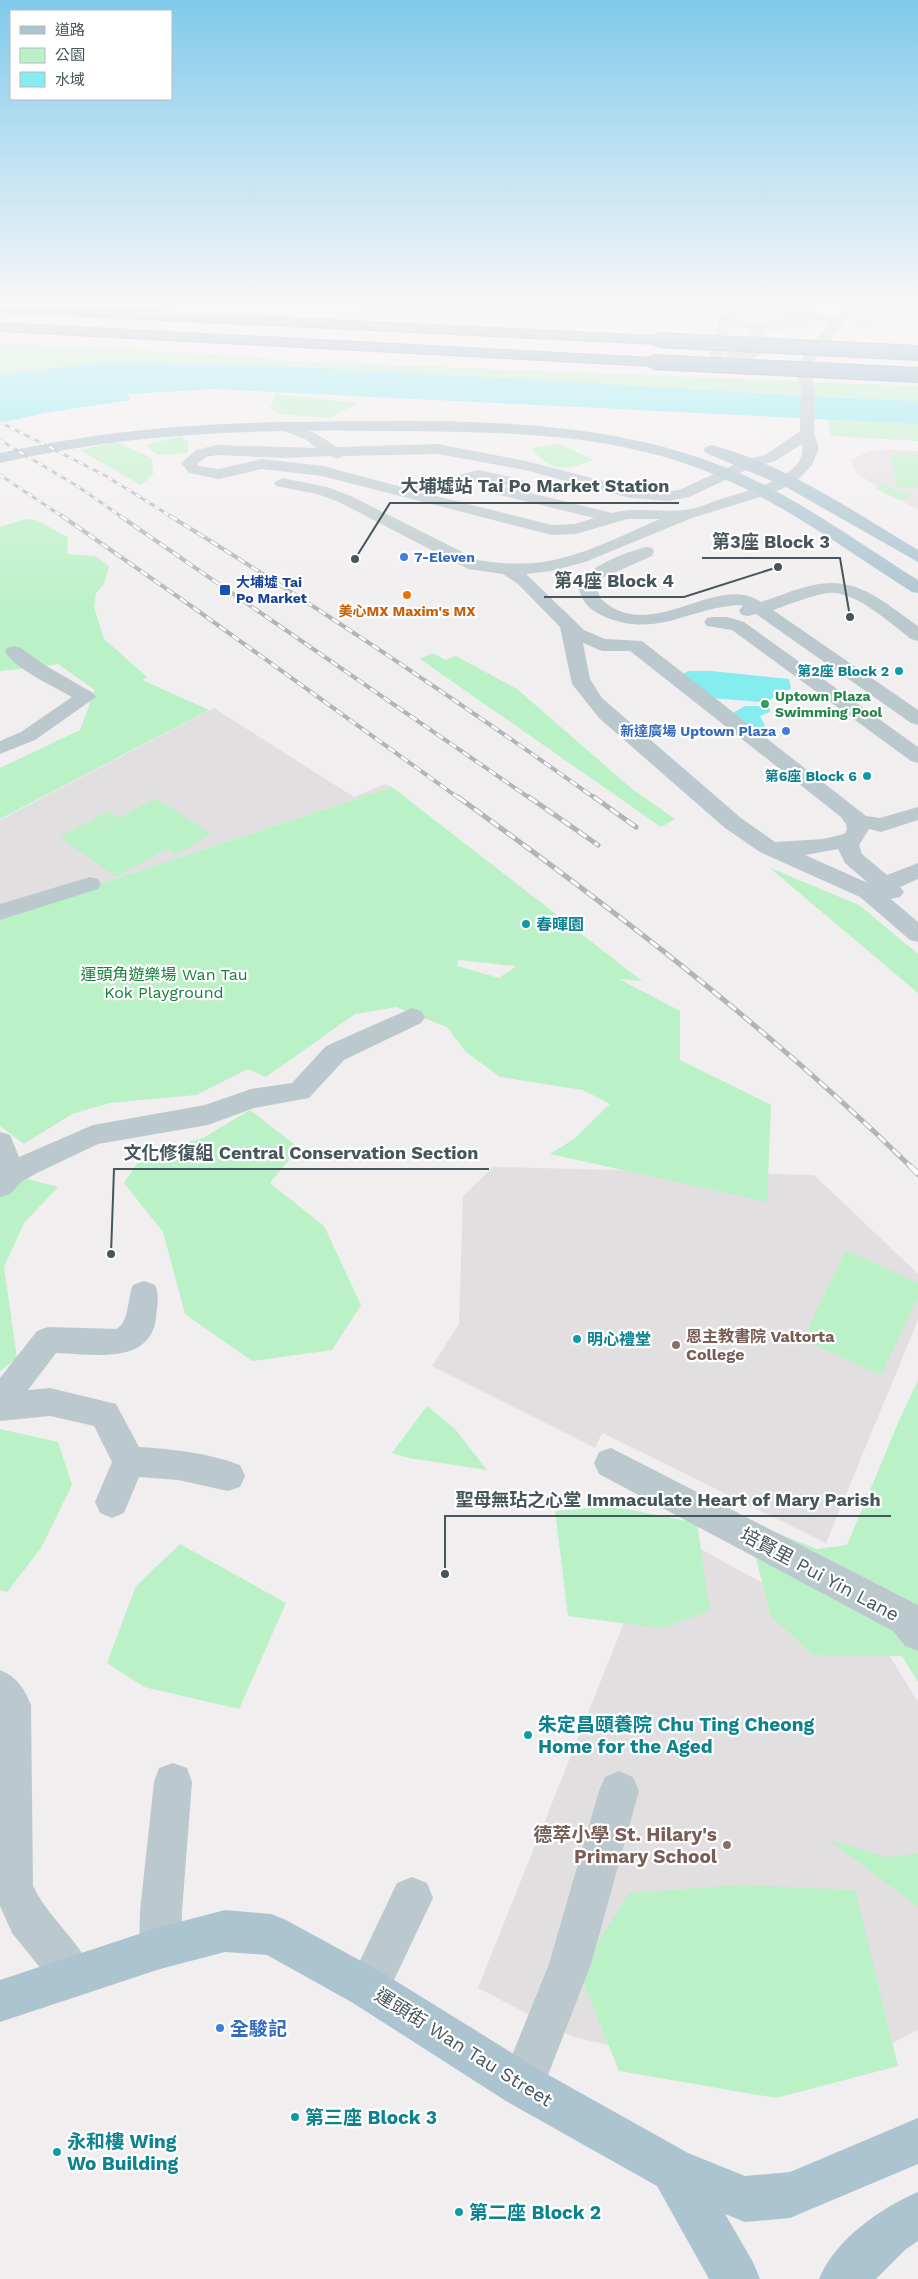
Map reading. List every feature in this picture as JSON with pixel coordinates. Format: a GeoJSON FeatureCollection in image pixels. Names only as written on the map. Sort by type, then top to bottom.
{"type":"FeatureCollection","features":[{"type":"Feature","properties":{"kind":"main road"},"geometry":{"type":"LineString","coordinates":[[0,447],[109,426],[188,418],[252,416],[512,418],[579,422],[637,430]]}},
{"type":"Feature","properties":{"kind":"main road"},"geometry":{"type":"LineString","coordinates":[[0,458],[113,437],[192,428],[281,426],[470,428],[543,433],[643,448],[696,462],[727,474],[764,491],[918,588]]}},
{"type":"Feature","properties":{"kind":"main road"},"geometry":{"type":"LineString","coordinates":[[695,445],[750,463],[789,480],[918,557]]}},
{"type":"Feature","properties":{"kind":"main road","name":"運頭街 Wan Tau Street"},"geometry":{"type":"LineString","coordinates":[[0,2002],[160,1948],[225,1932],[271,1935],[368,1988],[522,2085],[673,2170],[745,2199],[790,2195],[918,2141]]}},
{"type":"Feature","properties":{"kind":"main road"},"geometry":{"type":"LineString","coordinates":[[673,2170],[736,2279]]}},
{"type":"Feature","properties":{"kind":"main road"},"geometry":{"type":"LineString","coordinates":[[843,2279],[889,2232],[918,2215]]}},
{"type":"Feature","properties":{"kind":"street"},"geometry":{"type":"LineString","coordinates":[[686,516],[662,504],[630,493],[468,453],[422,449],[285,453],[208,451],[195,456],[189,463],[191,468],[201,473],[222,479],[292,483],[321,490],[387,520],[457,558],[474,565],[510,570],[551,566],[579,558],[686,516],[764,491],[789,480],[807,462],[811,449],[807,433],[808,407]]}},
{"type":"Feature","properties":{"kind":"street"},"geometry":{"type":"LineString","coordinates":[[281,426],[310,436],[334,452],[410,511]]}},
{"type":"Feature","properties":{"kind":"street"},"geometry":{"type":"LineString","coordinates":[[630,493],[669,496],[683,494],[750,463],[782,452],[807,433]]}},
{"type":"Feature","properties":{"kind":"street"},"geometry":{"type":"LineString","coordinates":[[285,453],[301,448],[310,436]]}},
{"type":"Feature","properties":{"kind":"street"},"geometry":{"type":"LineString","coordinates":[[376,486],[368,468],[385,456],[422,449]]}},
{"type":"Feature","properties":{"kind":"street"},"geometry":{"type":"LineString","coordinates":[[229,472],[262,464],[323,471],[552,530],[583,526],[609,517],[640,513]]}},
{"type":"Feature","properties":{"kind":"street"},"geometry":{"type":"LineString","coordinates":[[201,473],[229,472],[296,475],[319,479],[346,488],[376,505],[387,520]]}},
{"type":"Feature","properties":{"kind":"street"},"geometry":{"type":"LineString","coordinates":[[404,492],[432,488],[479,475],[490,476],[640,513],[686,516]]}},
{"type":"Feature","properties":{"kind":"street"},"geometry":{"type":"LineString","coordinates":[[457,480],[609,517]]}},
{"type":"Feature","properties":{"kind":"street"},"geometry":{"type":"LineString","coordinates":[[432,488],[583,526]]}},
{"type":"Feature","properties":{"kind":"street"},"geometry":{"type":"LineString","coordinates":[[688,533],[716,507]]}},
{"type":"Feature","properties":{"kind":"street"},"geometry":{"type":"LineString","coordinates":[[428,524],[510,570],[524,580],[569,626],[583,637],[602,645],[652,640],[850,815],[856,822],[858,830],[849,839],[826,847],[798,851],[768,847]]}},
{"type":"Feature","properties":{"kind":"street"},"geometry":{"type":"LineString","coordinates":[[660,547],[596,574],[587,582],[587,594],[597,606],[612,616],[634,620],[657,620],[738,599],[747,600],[918,719]]}},
{"type":"Feature","properties":{"kind":"street"},"geometry":{"type":"LineString","coordinates":[[580,681],[594,661],[609,653],[827,588],[840,587],[853,591],[918,635]]}},
{"type":"Feature","properties":{"kind":"street"},"geometry":{"type":"LineString","coordinates":[[713,622],[727,622],[738,626],[918,757]]}},
{"type":"Feature","properties":{"kind":"street"},"geometry":{"type":"LineString","coordinates":[[569,626],[575,642],[580,681],[590,695],[606,714],[732,823],[768,847],[876,889],[918,914]]}},
{"type":"Feature","properties":{"kind":"street"},"geometry":{"type":"LineString","coordinates":[[0,748],[28,736],[86,698],[36,668],[14,652]]}},
{"type":"Feature","properties":{"kind":"street"},"geometry":{"type":"LineString","coordinates":[[850,815],[870,824],[881,825],[918,813]]}},
{"type":"Feature","properties":{"kind":"street"},"geometry":{"type":"LineString","coordinates":[[849,839],[848,851],[852,858],[876,889],[918,934]]}},
{"type":"Feature","properties":{"kind":"street"},"geometry":{"type":"LineString","coordinates":[[876,889],[918,870]]}},
{"type":"Feature","properties":{"kind":"street"},"geometry":{"type":"LineString","coordinates":[[0,912],[90,884]]}},
{"type":"Feature","properties":{"kind":"street"},"geometry":{"type":"LineString","coordinates":[[0,1142],[6,1180],[93,1135],[208,1115],[251,1099],[300,1091],[336,1054],[412,1017]]}},
{"type":"Feature","properties":{"kind":"street"},"geometry":{"type":"LineString","coordinates":[[0,1402],[48,1340],[119,1342],[131,1336],[139,1328],[144,1294]]}},
{"type":"Feature","properties":{"kind":"street"},"geometry":{"type":"LineString","coordinates":[[0,1407],[50,1402],[105,1414],[129,1461],[112,1502]]}},
{"type":"Feature","properties":{"kind":"street"},"geometry":{"type":"LineString","coordinates":[[129,1461],[178,1465],[228,1476]]}},
{"type":"Feature","properties":{"kind":"street","name":"培賢里 Pui Yin Lane"},"geometry":{"type":"LineString","coordinates":[[611,1464],[906,1618],[918,1633]]}},
{"type":"Feature","properties":{"kind":"street"},"geometry":{"type":"LineString","coordinates":[[0,1689],[12,1705],[13,1888],[27,1918],[74,1976]]}},
{"type":"Feature","properties":{"kind":"street"},"geometry":{"type":"LineString","coordinates":[[160,1948],[161,1911],[172,1782]]}},
{"type":"Feature","properties":{"kind":"street"},"geometry":{"type":"LineString","coordinates":[[522,2085],[570,1964],[619,1791]]}},
{"type":"Feature","properties":{"kind":"street"},"geometry":{"type":"LineString","coordinates":[[368,1988],[412,1898]]}},
{"type":"Feature","properties":{"kind":"shaded area"},"geometry":{"type":"Polygon","coordinates":[[[869,451],[918,451],[918,510],[857,474],[851,460],[869,451]]]}},
{"type":"Feature","properties":{"kind":"shaded area"},"geometry":{"type":"Polygon","coordinates":[[[214,708],[354,797],[385,784],[392,787],[0,917],[0,820],[214,708]]]}},
{"type":"Feature","properties":{"kind":"shaded area","name":"恩主教書院 Valtorta College"},"geometry":{"type":"Polygon","coordinates":[[[493,1167],[814,1175],[918,1274],[918,1320],[826,1543],[602,1433],[595,1448],[432,1366],[459,1324],[463,1196],[493,1167]]]}},
{"type":"Feature","properties":{"kind":"shaded area","name":"德萃小學 St. Hilary's Primary School"},"geometry":{"type":"Polygon","coordinates":[[[662,1528],[801,1604],[875,1632],[918,1702],[918,2030],[824,2076],[673,2059],[573,2037],[478,1988],[662,1528]]]}},
{"type":"Feature","properties":{"kind":"green space"},"geometry":{"type":"Polygon","coordinates":[[[350,407],[330,418],[278,414],[270,408],[350,407]]]}},
{"type":"Feature","properties":{"kind":"green space"},"geometry":{"type":"Polygon","coordinates":[[[828,419],[918,424],[918,441],[831,436],[828,419]]]}},
{"type":"Feature","properties":{"kind":"green space"},"geometry":{"type":"Polygon","coordinates":[[[181,436],[188,442],[188,453],[157,455],[145,445],[181,436]]]}},
{"type":"Feature","properties":{"kind":"green space"},"geometry":{"type":"Polygon","coordinates":[[[116,442],[152,458],[153,474],[141,485],[80,450],[116,442]]]}},
{"type":"Feature","properties":{"kind":"green space"},"geometry":{"type":"Polygon","coordinates":[[[560,444],[593,460],[566,468],[559,468],[546,462],[531,448],[560,444]]]}},
{"type":"Feature","properties":{"kind":"green space"},"geometry":{"type":"Polygon","coordinates":[[[891,454],[918,455],[918,488],[897,487],[891,454]]]}},
{"type":"Feature","properties":{"kind":"green space"},"geometry":{"type":"Polygon","coordinates":[[[883,485],[912,495],[900,501],[875,488],[883,485]]]}},
{"type":"Feature","properties":{"kind":"green space"},"geometry":{"type":"Polygon","coordinates":[[[26,519],[36,520],[68,537],[67,554],[95,556],[109,566],[104,584],[96,593],[94,607],[104,639],[147,677],[142,680],[209,710],[0,819],[0,768],[80,730],[95,690],[58,664],[0,671],[0,527],[26,519]]]}},
{"type":"Feature","properties":{"kind":"green space"},"geometry":{"type":"Polygon","coordinates":[[[433,653],[445,660],[456,656],[517,689],[632,789],[675,819],[661,827],[420,659],[433,653]]]}},
{"type":"Feature","properties":{"kind":"green space","name":"運頭角遊樂場 Wan Tau Kok Playground"},"geometry":{"type":"Polygon","coordinates":[[[392,787],[642,981],[619,979],[680,1011],[680,1060],[771,1105],[767,1202],[550,1154],[574,1139],[610,1104],[583,1090],[500,1077],[466,1052],[447,1027],[396,1007],[355,1014],[266,1077],[248,1069],[196,1095],[110,1103],[72,1114],[24,1144],[0,1126],[0,917],[392,787]],[[458,960],[457,966],[499,978],[515,966],[458,960]]]}},
{"type":"Feature","properties":{"kind":"green space"},"geometry":{"type":"Polygon","coordinates":[[[156,798],[211,834],[176,855],[166,849],[116,877],[60,837],[109,811],[119,818],[156,798]]]}},
{"type":"Feature","properties":{"kind":"green space"},"geometry":{"type":"Polygon","coordinates":[[[770,868],[859,905],[918,954],[918,993],[770,868]]]}},
{"type":"Feature","properties":{"kind":"green space"},"geometry":{"type":"Polygon","coordinates":[[[250,1110],[299,1148],[270,1183],[324,1226],[361,1305],[332,1350],[252,1361],[185,1314],[163,1232],[124,1183],[143,1155],[203,1138],[250,1110]]]}},
{"type":"Feature","properties":{"kind":"green space"},"geometry":{"type":"Polygon","coordinates":[[[27,1179],[58,1187],[24,1223],[4,1267],[17,1358],[0,1371],[0,1191],[27,1179]]]}},
{"type":"Feature","properties":{"kind":"green space"},"geometry":{"type":"Polygon","coordinates":[[[846,1250],[918,1283],[918,1297],[881,1375],[802,1340],[846,1250]]]}},
{"type":"Feature","properties":{"kind":"green space"},"geometry":{"type":"Polygon","coordinates":[[[918,1380],[918,1682],[902,1656],[813,1655],[770,1615],[747,1521],[817,1549],[847,1545],[918,1380]]]}},
{"type":"Feature","properties":{"kind":"green space"},"geometry":{"type":"Polygon","coordinates":[[[427,1406],[455,1429],[487,1470],[409,1458],[392,1453],[427,1406]]]}},
{"type":"Feature","properties":{"kind":"green space"},"geometry":{"type":"Polygon","coordinates":[[[0,1429],[58,1442],[72,1485],[41,1548],[7,1592],[0,1590],[0,1429]]]}},
{"type":"Feature","properties":{"kind":"green space"},"geometry":{"type":"Polygon","coordinates":[[[612,1506],[697,1523],[710,1611],[661,1628],[568,1616],[555,1511],[612,1506]]]}},
{"type":"Feature","properties":{"kind":"green space"},"geometry":{"type":"Polygon","coordinates":[[[180,1544],[286,1603],[239,1709],[144,1687],[107,1663],[136,1586],[180,1544]]]}},
{"type":"Feature","properties":{"kind":"green space"},"geometry":{"type":"Polygon","coordinates":[[[828,1839],[886,1857],[918,1854],[918,1907],[828,1839]]]}},
{"type":"Feature","properties":{"kind":"green space"},"geometry":{"type":"Polygon","coordinates":[[[740,1885],[855,1890],[898,2066],[776,2098],[619,2071],[579,1972],[629,1893],[740,1885]]]}},
{"type":"Feature","properties":{"kind":"water"},"geometry":{"type":"Polygon","coordinates":[[[0,407],[82,407],[45,413],[0,423],[0,407]]]}},
{"type":"Feature","properties":{"kind":"water"},"geometry":{"type":"Polygon","coordinates":[[[584,407],[918,407],[918,424],[584,407]]]}},
{"type":"Feature","properties":{"kind":"water","name":"Uptown Plaza Swimming Pool"},"geometry":{"type":"Polygon","coordinates":[[[689,671],[711,671],[789,679],[791,689],[780,692],[770,700],[770,712],[760,716],[769,734],[765,739],[733,713],[745,706],[759,706],[760,702],[699,697],[677,676],[689,671]]]}},
{"type":"Feature","properties":{"kind":"railway"},"geometry":{"type":"LineString","coordinates":[[0,422],[106,476],[172,517]]}},
{"type":"Feature","properties":{"kind":"railway"},"geometry":{"type":"LineString","coordinates":[[0,440],[77,486],[122,517]]}},
{"type":"Feature","properties":{"kind":"railway"},"geometry":{"type":"LineString","coordinates":[[0,475],[63,517]]}},
{"type":"Feature","properties":{"kind":"railway"},"geometry":{"type":"LineString","coordinates":[[62,516],[194,608],[460,799]]}},
{"type":"Feature","properties":{"kind":"railway"},"geometry":{"type":"LineString","coordinates":[[120,516],[531,799]]}},
{"type":"Feature","properties":{"kind":"railway"},"geometry":{"type":"LineString","coordinates":[[170,516],[385,654],[596,799]]}},
{"type":"Feature","properties":{"kind":"railway"},"geometry":{"type":"LineString","coordinates":[[458,797],[576,884],[692,974],[804,1068],[911,1167]]}},
{"type":"Feature","properties":{"kind":"railway"},"geometry":{"type":"LineString","coordinates":[[529,797],[598,845]]}},
{"type":"Feature","properties":{"kind":"railway"},"geometry":{"type":"LineString","coordinates":[[594,797],[636,827]]}},
{"type":"Feature","properties":{"kind":"railway"},"geometry":{"type":"LineString","coordinates":[[911,1167],[918,1174]]}},
{"type":"Feature","properties":{"kind":"place","name":"7-Eleven"},"geometry":{"type":"Point","coordinates":[404,557]}},
{"type":"Feature","properties":{"kind":"place","name":"大埔墟站 Tai Po Market Station"},"geometry":{"type":"Point","coordinates":[355,559]}},
{"type":"Feature","properties":{"kind":"place","name":"第4座 Block 4"},"geometry":{"type":"Point","coordinates":[778,567]}},
{"type":"Feature","properties":{"kind":"place","name":"大埔墟 Tai Po Market"},"geometry":{"type":"Point","coordinates":[225,590]}},
{"type":"Feature","properties":{"kind":"place","name":"美心MX Maxim's MX"},"geometry":{"type":"Point","coordinates":[407,595]}},
{"type":"Feature","properties":{"kind":"place","name":"第3座 Block 3"},"geometry":{"type":"Point","coordinates":[850,617]}},
{"type":"Feature","properties":{"kind":"place","name":"第2座 Block 2"},"geometry":{"type":"Point","coordinates":[899,671]}},
{"type":"Feature","properties":{"kind":"place","name":"Uptown Plaza Swimming Pool"},"geometry":{"type":"Point","coordinates":[765,704]}},
{"type":"Feature","properties":{"kind":"place","name":"新達廣場 Uptown Plaza"},"geometry":{"type":"Point","coordinates":[786,731]}},
{"type":"Feature","properties":{"kind":"place","name":"第6座 Block 6"},"geometry":{"type":"Point","coordinates":[867,776]}},
{"type":"Feature","properties":{"kind":"place","name":"春暉園"},"geometry":{"type":"Point","coordinates":[526,924]}},
{"type":"Feature","properties":{"kind":"place","name":"文化修復組 Central Conservation Section"},"geometry":{"type":"Point","coordinates":[111,1254]}},
{"type":"Feature","properties":{"kind":"place","name":"明心禮堂"},"geometry":{"type":"Point","coordinates":[577,1339]}},
{"type":"Feature","properties":{"kind":"place","name":"恩主教書院 Valtorta College"},"geometry":{"type":"Point","coordinates":[676,1345]}},
{"type":"Feature","properties":{"kind":"place","name":"聖母無玷之心堂 Immaculate Heart of Mary Parish"},"geometry":{"type":"Point","coordinates":[445,1574]}},
{"type":"Feature","properties":{"kind":"place","name":"朱定昌頤養院 Chu Ting Cheong Home for the Aged"},"geometry":{"type":"Point","coordinates":[528,1735]}},
{"type":"Feature","properties":{"kind":"place","name":"德萃小學 St. Hilary's Primary School"},"geometry":{"type":"Point","coordinates":[727,1845]}},
{"type":"Feature","properties":{"kind":"place","name":"全駿記"},"geometry":{"type":"Point","coordinates":[220,2028]}},
{"type":"Feature","properties":{"kind":"place","name":"第三座 Block 3"},"geometry":{"type":"Point","coordinates":[295,2117]}},
{"type":"Feature","properties":{"kind":"place","name":"永和樓 Wing Wo Building"},"geometry":{"type":"Point","coordinates":[57,2152]}},
{"type":"Feature","properties":{"kind":"place","name":"第二座 Block 2"},"geometry":{"type":"Point","coordinates":[459,2212]}}]}
